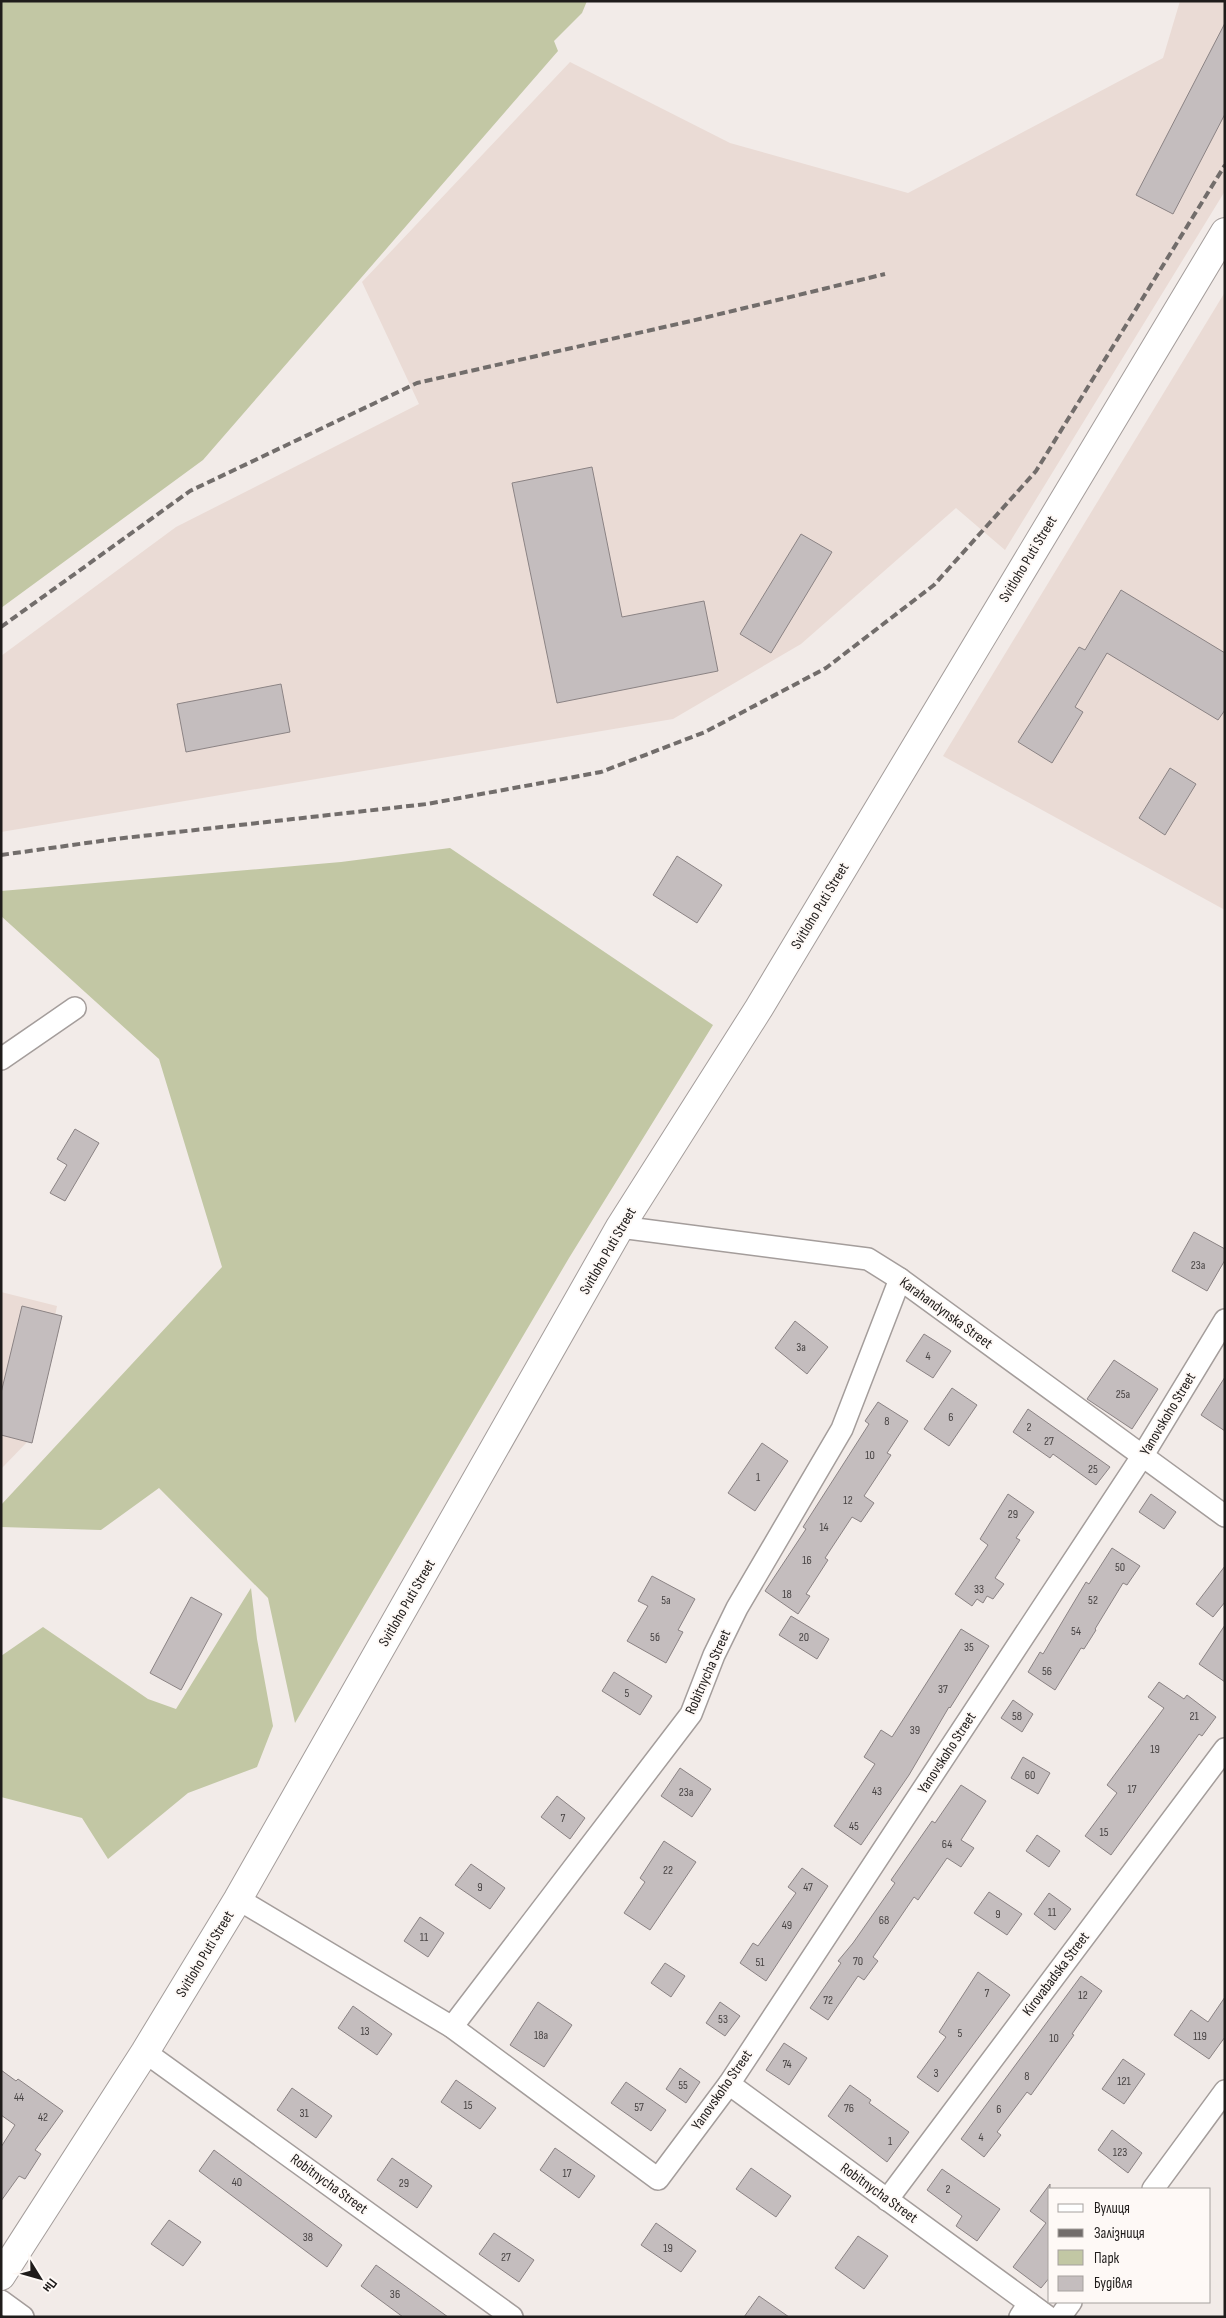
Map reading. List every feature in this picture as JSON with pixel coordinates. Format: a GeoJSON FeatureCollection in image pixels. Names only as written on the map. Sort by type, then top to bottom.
{"type":"FeatureCollection","features":[{"type":"Feature","properties":{"kind":"main road","name":"Svitloho Puti Street"},"geometry":{"type":"LineString","coordinates":[[1,2276],[145,2052],[238,1899],[620,1227],[759,1008],[1225,232]]}},
{"type":"Feature","properties":{"kind":"street"},"geometry":{"type":"LineString","coordinates":[[1,1059],[75,1008]]}},
{"type":"Feature","properties":{"kind":"street","name":"Karahandynska Street"},"geometry":{"type":"LineString","coordinates":[[620,1227],[868,1259],[900,1279],[1144,1455],[1225,1516]]}},
{"type":"Feature","properties":{"kind":"street","name":"Robitnycha Street"},"geometry":{"type":"LineString","coordinates":[[452,2027],[691,1714],[714,1654],[737,1608],[842,1429],[900,1279]]}},
{"type":"Feature","properties":{"kind":"street","name":"Yanovskoho Street"},"geometry":{"type":"LineString","coordinates":[[452,2027],[658,2179],[728,2084],[1144,1455],[1225,1320]]}},
{"type":"Feature","properties":{"kind":"street","name":"Kirovabadska Street"},"geometry":{"type":"LineString","coordinates":[[888,2200],[1225,1749]]}},
{"type":"Feature","properties":{"kind":"street"},"geometry":{"type":"LineString","coordinates":[[238,1899],[452,2027]]}},
{"type":"Feature","properties":{"kind":"street","name":"Robitnycha Street"},"geometry":{"type":"LineString","coordinates":[[145,2052],[512,2317]]}},
{"type":"Feature","properties":{"kind":"street","name":"Robitnycha Street"},"geometry":{"type":"LineString","coordinates":[[728,2084],[888,2200],[1024,2310],[1048,2317]]}},
{"type":"Feature","properties":{"kind":"street"},"geometry":{"type":"LineString","coordinates":[[1154,2188],[1225,2091]]}},
{"type":"Feature","properties":{"kind":"street"},"geometry":{"type":"LineString","coordinates":[[1,2301],[23,2317]]}},
{"type":"Feature","properties":{"kind":"street"},"geometry":{"type":"LineString","coordinates":[[1060,2317],[1070,2303]]}},
{"type":"Feature","properties":{"kind":"shaded area"},"geometry":{"type":"Polygon","coordinates":[[[1180,1],[1225,1],[1225,191],[1005,550],[956,508],[801,644],[673,719],[1,832],[1,656],[176,527],[419,404],[362,282],[570,62],[730,143],[908,193],[1163,58],[1180,1]]]}},
{"type":"Feature","properties":{"kind":"shaded area"},"geometry":{"type":"Polygon","coordinates":[[[1225,292],[1225,910],[943,756],[1225,292]]]}},
{"type":"Feature","properties":{"kind":"shaded area"},"geometry":{"type":"Polygon","coordinates":[[[1,1292],[57,1306],[30,1439],[1,1469],[1,1292]]]}},
{"type":"Feature","properties":{"kind":"green space"},"geometry":{"type":"Polygon","coordinates":[[[1,1],[587,1],[582,13],[554,41],[558,51],[203,460],[1,608],[1,1]]]}},
{"type":"Feature","properties":{"kind":"green space"},"geometry":{"type":"Polygon","coordinates":[[[450,848],[713,1025],[569,1258],[295,1723],[268,1598],[159,1488],[101,1530],[1,1527],[1,1505],[222,1267],[159,1059],[1,916],[1,891],[341,862],[450,848]]]}},
{"type":"Feature","properties":{"kind":"green space"},"geometry":{"type":"Polygon","coordinates":[[[251,1588],[257,1639],[273,1726],[257,1767],[188,1793],[108,1859],[82,1818],[1,1797],[1,1656],[43,1627],[148,1699],[176,1709],[251,1588]]]}},
{"type":"Feature","properties":{"kind":"building"},"geometry":{"type":"Polygon","coordinates":[[[1225,23],[1225,114],[1173,214],[1136,195],[1225,23]]]}},
{"type":"Feature","properties":{"kind":"building"},"geometry":{"type":"Polygon","coordinates":[[[592,467],[622,617],[704,601],[718,671],[557,703],[512,483],[592,467]]]}},
{"type":"Feature","properties":{"kind":"building"},"geometry":{"type":"Polygon","coordinates":[[[801,534],[832,552],[771,653],[740,634],[801,534]]]}},
{"type":"Feature","properties":{"kind":"building"},"geometry":{"type":"Polygon","coordinates":[[[1121,590],[1225,653],[1225,710],[1218,720],[1107,653],[1075,707],[1083,712],[1052,763],[1018,742],[1079,647],[1085,650],[1121,590]]]}},
{"type":"Feature","properties":{"kind":"building"},"geometry":{"type":"Polygon","coordinates":[[[281,684],[290,732],[186,752],[177,704],[281,684]]]}},
{"type":"Feature","properties":{"kind":"building"},"geometry":{"type":"Polygon","coordinates":[[[1170,768],[1196,784],[1165,835],[1139,818],[1170,768]]]}},
{"type":"Feature","properties":{"kind":"building"},"geometry":{"type":"Polygon","coordinates":[[[677,856],[722,885],[697,923],[653,895],[677,856]]]}},
{"type":"Feature","properties":{"kind":"building"},"geometry":{"type":"Polygon","coordinates":[[[75,1129],[99,1143],[65,1201],[50,1193],[67,1165],[57,1159],[75,1129]]]}},
{"type":"Feature","properties":{"kind":"building"},"geometry":{"type":"Polygon","coordinates":[[[1194,1232],[1225,1249],[1225,1260],[1207,1291],[1172,1271],[1194,1232]]]}},
{"type":"Feature","properties":{"kind":"building"},"geometry":{"type":"Polygon","coordinates":[[[22,1306],[62,1316],[32,1443],[1,1435],[1,1393],[22,1306]]]}},
{"type":"Feature","properties":{"kind":"building"},"geometry":{"type":"Polygon","coordinates":[[[795,1321],[828,1347],[807,1374],[775,1348],[795,1321]]]}},
{"type":"Feature","properties":{"kind":"building"},"geometry":{"type":"Polygon","coordinates":[[[924,1334],[951,1351],[933,1378],[906,1361],[924,1334]]]}},
{"type":"Feature","properties":{"kind":"building"},"geometry":{"type":"Polygon","coordinates":[[[1114,1360],[1158,1389],[1132,1429],[1087,1399],[1114,1360]]]}},
{"type":"Feature","properties":{"kind":"building"},"geometry":{"type":"Polygon","coordinates":[[[1225,1377],[1225,1431],[1201,1415],[1225,1377]]]}},
{"type":"Feature","properties":{"kind":"building"},"geometry":{"type":"Polygon","coordinates":[[[952,1388],[977,1405],[949,1446],[924,1429],[952,1388]]]}},
{"type":"Feature","properties":{"kind":"building"},"geometry":{"type":"Polygon","coordinates":[[[878,1402],[908,1421],[887,1453],[891,1455],[864,1496],[874,1503],[861,1522],[852,1517],[825,1558],[828,1560],[806,1594],[810,1596],[798,1614],[765,1591],[806,1529],[803,1527],[869,1424],[865,1421],[878,1402]]]}},
{"type":"Feature","properties":{"kind":"building"},"geometry":{"type":"Polygon","coordinates":[[[1028,1409],[1110,1467],[1096,1485],[1053,1454],[1050,1458],[1013,1432],[1028,1409]]]}},
{"type":"Feature","properties":{"kind":"building"},"geometry":{"type":"Polygon","coordinates":[[[762,1443],[788,1461],[755,1511],[728,1493],[762,1443]]]}},
{"type":"Feature","properties":{"kind":"building"},"geometry":{"type":"Polygon","coordinates":[[[1008,1494],[1034,1512],[1016,1538],[1020,1540],[995,1578],[1004,1584],[993,1599],[987,1596],[983,1603],[977,1599],[972,1606],[955,1594],[988,1545],[980,1539],[1008,1494]]]}},
{"type":"Feature","properties":{"kind":"building"},"geometry":{"type":"Polygon","coordinates":[[[1151,1494],[1176,1512],[1164,1529],[1139,1512],[1151,1494]]]}},
{"type":"Feature","properties":{"kind":"building"},"geometry":{"type":"Polygon","coordinates":[[[1112,1548],[1140,1566],[1127,1585],[1123,1583],[1084,1649],[1081,1648],[1055,1690],[1028,1672],[1040,1652],[1043,1654],[1086,1582],[1089,1584],[1112,1548]]]}},
{"type":"Feature","properties":{"kind":"building"},"geometry":{"type":"Polygon","coordinates":[[[1225,1566],[1225,1602],[1213,1617],[1196,1604],[1225,1566]]]}},
{"type":"Feature","properties":{"kind":"building"},"geometry":{"type":"Polygon","coordinates":[[[652,1576],[695,1599],[678,1630],[683,1632],[666,1663],[627,1641],[648,1606],[638,1601],[652,1576]]]}},
{"type":"Feature","properties":{"kind":"building"},"geometry":{"type":"Polygon","coordinates":[[[191,1597],[222,1614],[181,1690],[150,1673],[191,1597]]]}},
{"type":"Feature","properties":{"kind":"building"},"geometry":{"type":"Polygon","coordinates":[[[791,1616],[829,1639],[817,1659],[779,1635],[791,1616]]]}},
{"type":"Feature","properties":{"kind":"building"},"geometry":{"type":"Polygon","coordinates":[[[1225,1625],[1225,1682],[1199,1664],[1225,1625]]]}},
{"type":"Feature","properties":{"kind":"building"},"geometry":{"type":"Polygon","coordinates":[[[961,1629],[989,1646],[949,1707],[909,1775],[861,1845],[834,1826],[875,1764],[864,1757],[881,1730],[892,1737],[961,1629]]]}},
{"type":"Feature","properties":{"kind":"building"},"geometry":{"type":"Polygon","coordinates":[[[614,1672],[652,1696],[640,1715],[602,1691],[614,1672]]]}},
{"type":"Feature","properties":{"kind":"building"},"geometry":{"type":"Polygon","coordinates":[[[1159,1682],[1184,1699],[1187,1695],[1216,1717],[1202,1736],[1199,1734],[1111,1855],[1085,1836],[1117,1793],[1107,1785],[1164,1708],[1148,1697],[1159,1682]]]}},
{"type":"Feature","properties":{"kind":"building"},"geometry":{"type":"Polygon","coordinates":[[[1013,1700],[1033,1714],[1022,1732],[1001,1718],[1013,1700]]]}},
{"type":"Feature","properties":{"kind":"building"},"geometry":{"type":"Polygon","coordinates":[[[1023,1757],[1050,1773],[1038,1794],[1011,1778],[1023,1757]]]}},
{"type":"Feature","properties":{"kind":"building"},"geometry":{"type":"Polygon","coordinates":[[[680,1768],[711,1789],[692,1817],[661,1796],[680,1768]]]}},
{"type":"Feature","properties":{"kind":"building"},"geometry":{"type":"Polygon","coordinates":[[[961,1785],[986,1801],[961,1840],[974,1848],[961,1867],[947,1858],[918,1900],[914,1897],[873,1957],[878,1961],[864,1980],[858,1976],[828,2020],[810,2008],[841,1963],[838,1961],[895,1883],[891,1880],[932,1821],[935,1823],[961,1785]]]}},
{"type":"Feature","properties":{"kind":"building"},"geometry":{"type":"Polygon","coordinates":[[[557,1796],[585,1818],[570,1839],[541,1817],[557,1796]]]}},
{"type":"Feature","properties":{"kind":"building"},"geometry":{"type":"Polygon","coordinates":[[[1037,1835],[1060,1851],[1049,1867],[1026,1851],[1037,1835]]]}},
{"type":"Feature","properties":{"kind":"building"},"geometry":{"type":"Polygon","coordinates":[[[664,1841],[696,1862],[650,1930],[624,1913],[645,1882],[640,1878],[664,1841]]]}},
{"type":"Feature","properties":{"kind":"building"},"geometry":{"type":"Polygon","coordinates":[[[471,1864],[505,1888],[490,1909],[455,1885],[471,1864]]]}},
{"type":"Feature","properties":{"kind":"building"},"geometry":{"type":"Polygon","coordinates":[[[802,1868],[828,1886],[766,1981],[740,1963],[753,1943],[758,1946],[796,1893],[788,1887],[802,1868]]]}},
{"type":"Feature","properties":{"kind":"building"},"geometry":{"type":"Polygon","coordinates":[[[989,1892],[1022,1914],[1007,1935],[974,1913],[989,1892]]]}},
{"type":"Feature","properties":{"kind":"building"},"geometry":{"type":"Polygon","coordinates":[[[1049,1893],[1071,1909],[1055,1930],[1034,1914],[1049,1893]]]}},
{"type":"Feature","properties":{"kind":"building"},"geometry":{"type":"Polygon","coordinates":[[[420,1917],[444,1933],[428,1957],[404,1941],[420,1917]]]}},
{"type":"Feature","properties":{"kind":"building"},"geometry":{"type":"Polygon","coordinates":[[[665,1963],[685,1976],[671,1997],[651,1983],[665,1963]]]}},
{"type":"Feature","properties":{"kind":"building"},"geometry":{"type":"Polygon","coordinates":[[[978,1972],[1010,1995],[938,2092],[917,2077],[946,2037],[939,2032],[978,1972]]]}},
{"type":"Feature","properties":{"kind":"building"},"geometry":{"type":"Polygon","coordinates":[[[1081,1976],[1102,1991],[1072,2034],[1074,2035],[1031,2095],[1027,2092],[997,2132],[1001,2135],[984,2157],[961,2139],[1081,1976]]]}},
{"type":"Feature","properties":{"kind":"building"},"geometry":{"type":"Polygon","coordinates":[[[1225,1997],[1225,2037],[1209,2059],[1174,2035],[1191,2010],[1208,2022],[1225,1997]]]}},
{"type":"Feature","properties":{"kind":"building"},"geometry":{"type":"Polygon","coordinates":[[[538,2002],[572,2025],[544,2067],[510,2045],[538,2002]]]}},
{"type":"Feature","properties":{"kind":"building"},"geometry":{"type":"Polygon","coordinates":[[[720,2002],[740,2016],[725,2036],[706,2023],[720,2002]]]}},
{"type":"Feature","properties":{"kind":"building"},"geometry":{"type":"Polygon","coordinates":[[[353,2006],[392,2034],[377,2055],[338,2028],[353,2006]]]}},
{"type":"Feature","properties":{"kind":"building"},"geometry":{"type":"Polygon","coordinates":[[[784,2043],[807,2058],[789,2085],[766,2070],[784,2043]]]}},
{"type":"Feature","properties":{"kind":"building"},"geometry":{"type":"Polygon","coordinates":[[[1123,2059],[1145,2074],[1124,2104],[1102,2089],[1123,2059]]]}},
{"type":"Feature","properties":{"kind":"building"},"geometry":{"type":"Polygon","coordinates":[[[680,2068],[700,2082],[686,2103],[666,2089],[680,2068]]]}},
{"type":"Feature","properties":{"kind":"building"},"geometry":{"type":"Polygon","coordinates":[[[1,2070],[16,2081],[18,2079],[63,2111],[35,2150],[41,2154],[25,2179],[19,2176],[1,2201],[1,2147],[15,2125],[1,2115],[1,2070]]]}},
{"type":"Feature","properties":{"kind":"building"},"geometry":{"type":"Polygon","coordinates":[[[456,2080],[496,2108],[480,2129],[441,2102],[456,2080]]]}},
{"type":"Feature","properties":{"kind":"building"},"geometry":{"type":"Polygon","coordinates":[[[626,2082],[666,2110],[651,2131],[611,2103],[626,2082]]]}},
{"type":"Feature","properties":{"kind":"building"},"geometry":{"type":"Polygon","coordinates":[[[850,2085],[871,2100],[869,2103],[909,2132],[887,2162],[828,2116],[850,2085]]]}},
{"type":"Feature","properties":{"kind":"building"},"geometry":{"type":"Polygon","coordinates":[[[292,2088],[332,2116],[316,2138],[277,2110],[292,2088]]]}},
{"type":"Feature","properties":{"kind":"building"},"geometry":{"type":"Polygon","coordinates":[[[1112,2130],[1142,2153],[1128,2173],[1098,2150],[1112,2130]]]}},
{"type":"Feature","properties":{"kind":"building"},"geometry":{"type":"Polygon","coordinates":[[[555,2148],[595,2176],[579,2198],[540,2170],[555,2148]]]}},
{"type":"Feature","properties":{"kind":"building"},"geometry":{"type":"Polygon","coordinates":[[[214,2150],[342,2245],[327,2267],[199,2171],[214,2150]]]}},
{"type":"Feature","properties":{"kind":"building"},"geometry":{"type":"Polygon","coordinates":[[[392,2158],[432,2186],[417,2208],[377,2180],[392,2158]]]}},
{"type":"Feature","properties":{"kind":"building"},"geometry":{"type":"Polygon","coordinates":[[[751,2168],[791,2196],[776,2217],[736,2189],[751,2168]]]}},
{"type":"Feature","properties":{"kind":"building"},"geometry":{"type":"Polygon","coordinates":[[[942,2169],[1000,2209],[977,2241],[956,2226],[962,2216],[927,2190],[942,2169]]]}},
{"type":"Feature","properties":{"kind":"building"},"geometry":{"type":"Polygon","coordinates":[[[1050,2184],[1050,2188],[1048,2188],[1048,2279],[1041,2288],[1013,2267],[1046,2223],[1030,2211],[1050,2184]]]}},
{"type":"Feature","properties":{"kind":"building"},"geometry":{"type":"Polygon","coordinates":[[[169,2220],[201,2242],[183,2266],[151,2244],[169,2220]]]}},
{"type":"Feature","properties":{"kind":"building"},"geometry":{"type":"Polygon","coordinates":[[[656,2223],[696,2251],[681,2272],[641,2245],[656,2223]]]}},
{"type":"Feature","properties":{"kind":"building"},"geometry":{"type":"Polygon","coordinates":[[[494,2233],[534,2260],[519,2282],[479,2254],[494,2233]]]}},
{"type":"Feature","properties":{"kind":"building"},"geometry":{"type":"Polygon","coordinates":[[[858,2236],[888,2256],[864,2289],[835,2268],[858,2236]]]}},
{"type":"Feature","properties":{"kind":"building"},"geometry":{"type":"Polygon","coordinates":[[[376,2265],[448,2317],[403,2317],[361,2286],[376,2265]]]}},
{"type":"Feature","properties":{"kind":"building"},"geometry":{"type":"Polygon","coordinates":[[[759,2296],[789,2317],[744,2317],[759,2296]]]}},
{"type":"Feature","properties":{"kind":"railway"},"geometry":{"type":"LineString","coordinates":[[1,855],[115,839],[427,804],[601,772],[705,732],[826,668],[934,585],[1036,471],[1225,165]]}},
{"type":"Feature","properties":{"kind":"railway"},"geometry":{"type":"LineString","coordinates":[[1,627],[190,491],[417,383],[691,321],[885,274]]}}]}
